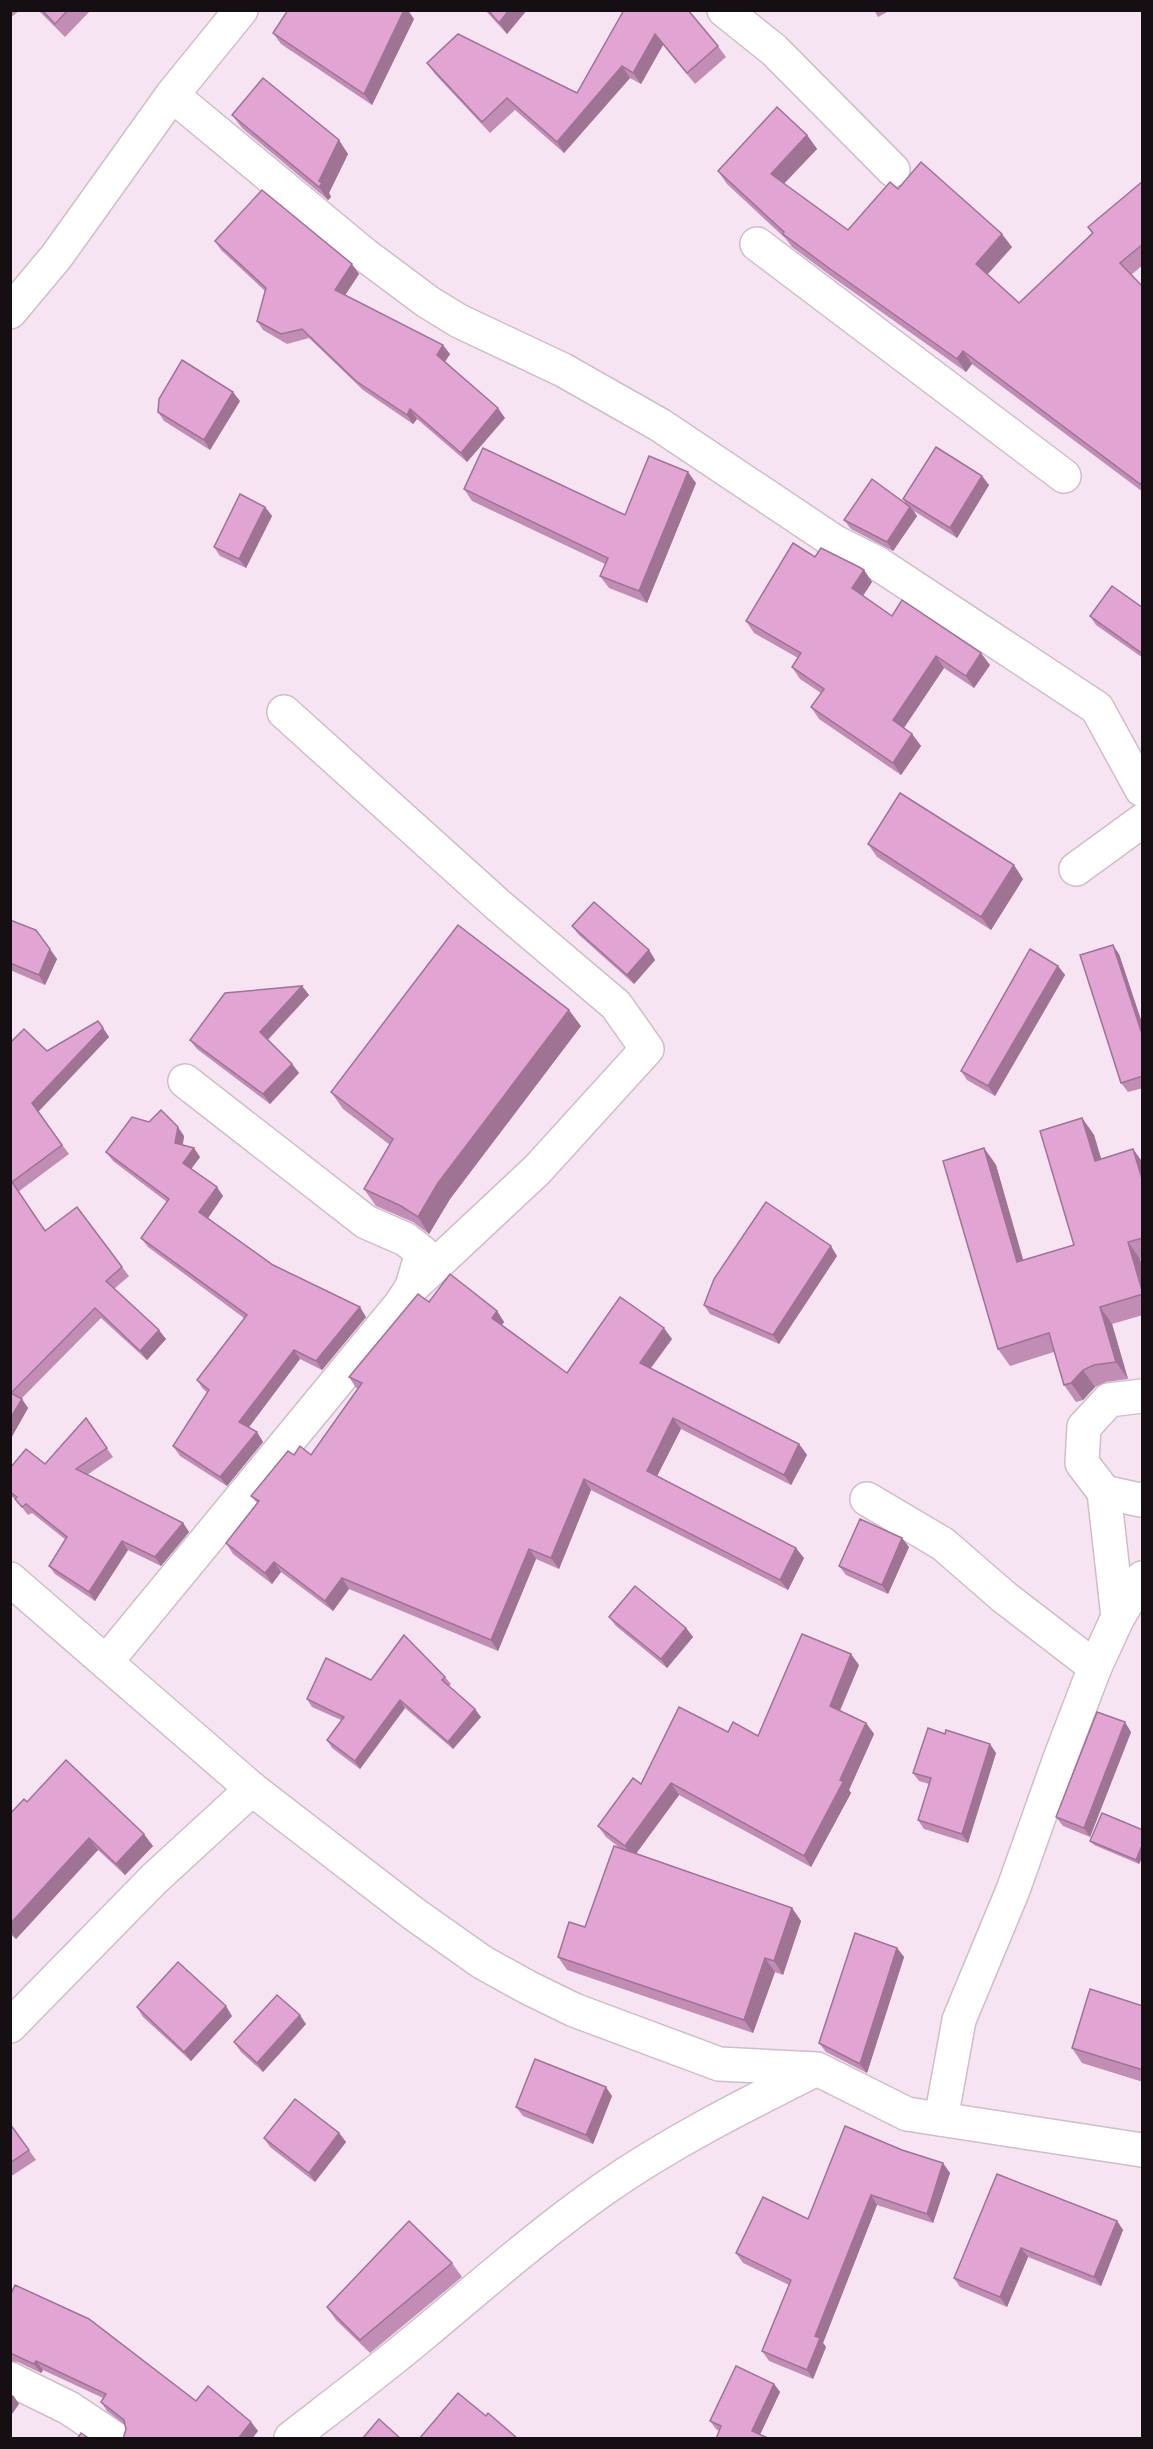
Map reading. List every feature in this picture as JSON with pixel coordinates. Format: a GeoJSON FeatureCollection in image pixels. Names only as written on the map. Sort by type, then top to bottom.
{"type":"FeatureCollection","features":[{"type":"Feature","properties":{"kind":"street"},"geometry":{"type":"LineString","coordinates":[[10,312],[56,257],[172,95],[241,10]]}},
{"type":"Feature","properties":{"kind":"street"},"geometry":{"type":"LineString","coordinates":[[724,10],[774,50],[893,170]]}},
{"type":"Feature","properties":{"kind":"street"},"geometry":{"type":"LineString","coordinates":[[172,95],[365,255],[428,302],[459,321],[563,370],[660,425],[835,542],[877,562],[1097,708],[1143,790]]}},
{"type":"Feature","properties":{"kind":"street"},"geometry":{"type":"LineString","coordinates":[[757,244],[1064,476]]}},
{"type":"Feature","properties":{"kind":"street"},"geometry":{"type":"LineString","coordinates":[[106,1662],[394,1313],[412,1287],[537,1170],[647,1049],[616,1005],[498,905],[284,712]]}},
{"type":"Feature","properties":{"kind":"street"},"geometry":{"type":"LineString","coordinates":[[1076,869],[1143,821]]}},
{"type":"Feature","properties":{"kind":"street"},"geometry":{"type":"LineString","coordinates":[[185,1081],[366,1222],[405,1239],[422,1251],[412,1287]]}},
{"type":"Feature","properties":{"kind":"street"},"geometry":{"type":"LineString","coordinates":[[1118,1617],[1104,1492],[1082,1463],[1084,1427],[1109,1400],[1143,1396]]}},
{"type":"Feature","properties":{"kind":"street"},"geometry":{"type":"LineString","coordinates":[[1104,1492],[1143,1499]]}},
{"type":"Feature","properties":{"kind":"street"},"geometry":{"type":"LineString","coordinates":[[867,1499],[943,1544],[1004,1597],[1095,1667]]}},
{"type":"Feature","properties":{"kind":"street"},"geometry":{"type":"LineString","coordinates":[[941,2120],[959,2020],[1013,1890],[1095,1667],[1118,1617],[1143,1578]]}},
{"type":"Feature","properties":{"kind":"street"},"geometry":{"type":"LineString","coordinates":[[10,1579],[252,1789],[414,1914],[483,1962],[527,1987],[574,2010],[720,2064],[817,2069],[907,2114],[1143,2150]]}},
{"type":"Feature","properties":{"kind":"street"},"geometry":{"type":"LineString","coordinates":[[10,2026],[154,1879],[252,1789]]}},
{"type":"Feature","properties":{"kind":"street"},"geometry":{"type":"LineString","coordinates":[[291,2439],[546,2232],[605,2188],[659,2153],[748,2103],[817,2069]]}},
{"type":"Feature","properties":{"kind":"street"},"geometry":{"type":"LineString","coordinates":[[10,2379],[69,2408],[114,2439]]}},
{"type":"Feature","properties":{"kind":"building"},"geometry":{"type":"Polygon","coordinates":[[[42,10],[68,10],[55,24],[42,10]]]}},
{"type":"Feature","properties":{"kind":"building"},"geometry":{"type":"Polygon","coordinates":[[[288,10],[404,10],[364,94],[273,33],[288,10]]]}},
{"type":"Feature","properties":{"kind":"building"},"geometry":{"type":"Polygon","coordinates":[[[488,10],[509,10],[499,23],[488,10]]]}},
{"type":"Feature","properties":{"kind":"building"},"geometry":{"type":"Polygon","coordinates":[[[624,10],[688,10],[718,46],[687,73],[655,34],[633,73],[622,66],[557,142],[507,98],[482,122],[427,63],[458,34],[577,93],[624,10]]]}},
{"type":"Feature","properties":{"kind":"building"},"geometry":{"type":"Polygon","coordinates":[[[263,78],[339,140],[319,181],[322,183],[319,187],[232,115],[263,78]]]}},
{"type":"Feature","properties":{"kind":"building"},"geometry":{"type":"Polygon","coordinates":[[[777,107],[807,135],[771,174],[848,230],[890,182],[898,189],[921,162],[1002,234],[976,264],[1019,303],[1093,233],[1088,227],[1143,181],[1143,244],[1120,263],[1143,287],[1143,481],[1140,484],[963,351],[957,359],[826,266],[783,234],[784,232],[718,171],[777,107]]]}},
{"type":"Feature","properties":{"kind":"building"},"geometry":{"type":"Polygon","coordinates":[[[262,190],[352,264],[335,290],[443,345],[437,355],[498,408],[461,453],[410,409],[407,415],[356,381],[302,329],[281,334],[257,321],[266,288],[215,241],[262,190]]]}},
{"type":"Feature","properties":{"kind":"building"},"geometry":{"type":"Polygon","coordinates":[[[182,360],[233,392],[204,440],[158,412],[159,399],[182,360]]]}},
{"type":"Feature","properties":{"kind":"building"},"geometry":{"type":"Polygon","coordinates":[[[936,447],[982,476],[950,528],[903,499],[936,447]]]}},
{"type":"Feature","properties":{"kind":"building"},"geometry":{"type":"Polygon","coordinates":[[[483,448],[625,515],[649,456],[688,472],[639,591],[600,576],[608,558],[464,489],[483,448]]]}},
{"type":"Feature","properties":{"kind":"building"},"geometry":{"type":"Polygon","coordinates":[[[872,479],[910,507],[887,542],[844,520],[872,479]]]}},
{"type":"Feature","properties":{"kind":"building"},"geometry":{"type":"Polygon","coordinates":[[[240,494],[265,507],[239,559],[214,547],[240,494]]]}},
{"type":"Feature","properties":{"kind":"building"},"geometry":{"type":"Polygon","coordinates":[[[793,543],[815,557],[821,548],[864,570],[852,588],[892,616],[902,600],[981,653],[966,676],[936,656],[893,720],[912,734],[893,763],[811,707],[824,689],[792,667],[801,653],[746,621],[793,543]]]}},
{"type":"Feature","properties":{"kind":"building"},"geometry":{"type":"Polygon","coordinates":[[[1112,586],[1143,608],[1143,654],[1090,616],[1112,586]]]}},
{"type":"Feature","properties":{"kind":"building"},"geometry":{"type":"Polygon","coordinates":[[[900,793],[1014,865],[981,917],[868,844],[900,793]]]}},
{"type":"Feature","properties":{"kind":"building"},"geometry":{"type":"Polygon","coordinates":[[[594,902],[649,950],[627,975],[572,926],[594,902]]]}},
{"type":"Feature","properties":{"kind":"building"},"geometry":{"type":"Polygon","coordinates":[[[10,920],[36,930],[50,949],[39,975],[10,963],[10,920]]]}},
{"type":"Feature","properties":{"kind":"building"},"geometry":{"type":"Polygon","coordinates":[[[458,925],[569,1010],[438,1183],[418,1217],[401,1206],[364,1189],[393,1139],[331,1092],[458,925]]]}},
{"type":"Feature","properties":{"kind":"building"},"geometry":{"type":"Polygon","coordinates":[[[1113,945],[1143,1037],[1143,1076],[1121,1083],[1080,955],[1113,945]]]}},
{"type":"Feature","properties":{"kind":"building"},"geometry":{"type":"Polygon","coordinates":[[[1030,949],[1058,966],[988,1086],[961,1071],[1030,949]]]}},
{"type":"Feature","properties":{"kind":"building"},"geometry":{"type":"Polygon","coordinates":[[[302,986],[260,1032],[292,1064],[263,1094],[190,1040],[225,993],[302,986]]]}},
{"type":"Feature","properties":{"kind":"building"},"geometry":{"type":"Polygon","coordinates":[[[98,1021],[103,1028],[32,1103],[62,1145],[12,1182],[45,1231],[77,1207],[122,1267],[106,1281],[159,1330],[140,1351],[95,1308],[11,1393],[22,1399],[10,1419],[10,1043],[24,1029],[47,1051],[98,1021]]]}},
{"type":"Feature","properties":{"kind":"building"},"geometry":{"type":"Polygon","coordinates":[[[161,1110],[178,1127],[175,1143],[194,1148],[183,1163],[217,1187],[199,1212],[273,1265],[360,1307],[316,1361],[294,1350],[239,1422],[257,1432],[220,1477],[173,1446],[209,1390],[197,1380],[247,1315],[141,1238],[169,1199],[106,1152],[132,1117],[149,1122],[161,1110]]]}},
{"type":"Feature","properties":{"kind":"building"},"geometry":{"type":"Polygon","coordinates":[[[1082,1118],[1095,1161],[1133,1149],[1143,1182],[1143,1238],[1128,1242],[1143,1294],[1100,1307],[1116,1362],[1094,1365],[1083,1370],[1071,1383],[1064,1385],[1049,1333],[998,1349],[943,1161],[984,1148],[1017,1262],[1074,1245],[1040,1131],[1082,1118]]]}},
{"type":"Feature","properties":{"kind":"building"},"geometry":{"type":"Polygon","coordinates":[[[766,1202],[831,1246],[773,1335],[704,1305],[714,1279],[766,1202]]]}},
{"type":"Feature","properties":{"kind":"building"},"geometry":{"type":"Polygon","coordinates":[[[450,1274],[497,1311],[492,1318],[567,1373],[620,1297],[664,1328],[640,1363],[799,1444],[784,1475],[673,1418],[647,1471],[796,1548],[780,1580],[584,1479],[551,1558],[529,1549],[491,1640],[342,1578],[325,1601],[274,1562],[265,1573],[226,1543],[259,1501],[251,1496],[288,1451],[294,1455],[300,1446],[311,1455],[362,1383],[349,1377],[418,1294],[429,1302],[450,1274]]]}},
{"type":"Feature","properties":{"kind":"building"},"geometry":{"type":"Polygon","coordinates":[[[86,1418],[107,1448],[76,1469],[183,1523],[155,1557],[122,1541],[89,1592],[49,1566],[67,1537],[26,1504],[22,1507],[15,1499],[17,1497],[10,1492],[10,1468],[26,1449],[45,1464],[86,1418]]]}},
{"type":"Feature","properties":{"kind":"building"},"geometry":{"type":"Polygon","coordinates":[[[860,1519],[902,1538],[882,1585],[839,1566],[860,1519]]]}},
{"type":"Feature","properties":{"kind":"building"},"geometry":{"type":"Polygon","coordinates":[[[635,1586],[686,1628],[661,1659],[609,1617],[635,1586]]]}},
{"type":"Feature","properties":{"kind":"building"},"geometry":{"type":"Polygon","coordinates":[[[802,1634],[851,1654],[830,1706],[866,1723],[840,1780],[843,1782],[804,1856],[671,1783],[625,1846],[598,1826],[633,1778],[641,1784],[679,1707],[728,1732],[733,1722],[758,1736],[802,1634]]]}},
{"type":"Feature","properties":{"kind":"building"},"geometry":{"type":"Polygon","coordinates":[[[404,1635],[445,1677],[442,1680],[475,1709],[448,1742],[400,1700],[355,1761],[327,1740],[344,1717],[307,1699],[326,1658],[371,1680],[404,1635]]]}},
{"type":"Feature","properties":{"kind":"building"},"geometry":{"type":"Polygon","coordinates":[[[1097,1712],[1125,1722],[1084,1828],[1056,1817],[1097,1712]]]}},
{"type":"Feature","properties":{"kind":"building"},"geometry":{"type":"Polygon","coordinates":[[[928,1728],[945,1734],[946,1730],[990,1744],[962,1834],[918,1820],[931,1778],[913,1773],[928,1728]]]}},
{"type":"Feature","properties":{"kind":"building"},"geometry":{"type":"Polygon","coordinates":[[[66,1760],[144,1834],[116,1864],[89,1838],[10,1924],[10,1814],[24,1799],[27,1802],[66,1760]]]}},
{"type":"Feature","properties":{"kind":"building"},"geometry":{"type":"Polygon","coordinates":[[[1102,1813],[1143,1830],[1143,1843],[1136,1860],[1090,1841],[1102,1813]]]}},
{"type":"Feature","properties":{"kind":"building"},"geometry":{"type":"Polygon","coordinates":[[[614,1846],[792,1908],[774,1961],[765,1958],[744,2020],[558,1957],[569,1922],[585,1927],[614,1846]]]}},
{"type":"Feature","properties":{"kind":"building"},"geometry":{"type":"Polygon","coordinates":[[[855,1933],[897,1948],[860,2064],[819,2043],[855,1933]]]}},
{"type":"Feature","properties":{"kind":"building"},"geometry":{"type":"Polygon","coordinates":[[[178,1962],[226,2006],[184,2052],[137,2007],[178,1962]]]}},
{"type":"Feature","properties":{"kind":"building"},"geometry":{"type":"Polygon","coordinates":[[[1090,1989],[1143,2006],[1143,2070],[1072,2048],[1090,1989]]]}},
{"type":"Feature","properties":{"kind":"building"},"geometry":{"type":"Polygon","coordinates":[[[277,1995],[300,2015],[257,2063],[234,2042],[277,1995]]]}},
{"type":"Feature","properties":{"kind":"building"},"geometry":{"type":"Polygon","coordinates":[[[535,2059],[606,2087],[586,2135],[516,2107],[535,2059]]]}},
{"type":"Feature","properties":{"kind":"building"},"geometry":{"type":"Polygon","coordinates":[[[295,2099],[339,2133],[309,2173],[264,2138],[295,2099]]]}},
{"type":"Feature","properties":{"kind":"building"},"geometry":{"type":"Polygon","coordinates":[[[10,2124],[29,2150],[10,2163],[10,2124]]]}},
{"type":"Feature","properties":{"kind":"building"},"geometry":{"type":"Polygon","coordinates":[[[845,2126],[902,2150],[943,2163],[927,2214],[871,2195],[815,2336],[820,2338],[807,2370],[762,2351],[791,2280],[736,2253],[763,2197],[808,2219],[845,2126]]]}},
{"type":"Feature","properties":{"kind":"building"},"geometry":{"type":"Polygon","coordinates":[[[997,2174],[1117,2221],[1094,2277],[1021,2248],[1000,2297],[954,2278],[997,2174]]]}},
{"type":"Feature","properties":{"kind":"building"},"geometry":{"type":"Polygon","coordinates":[[[409,2221],[452,2263],[360,2340],[327,2307],[409,2221]]]}},
{"type":"Feature","properties":{"kind":"building"},"geometry":{"type":"Polygon","coordinates":[[[15,2285],[89,2319],[196,2401],[208,2386],[251,2422],[238,2439],[123,2439],[126,2429],[124,2420],[101,2402],[106,2394],[36,2361],[34,2364],[10,2353],[10,2296],[15,2285]]]}},
{"type":"Feature","properties":{"kind":"building"},"geometry":{"type":"Polygon","coordinates":[[[736,2366],[774,2384],[752,2431],[770,2439],[716,2439],[721,2426],[710,2421],[736,2366]]]}},
{"type":"Feature","properties":{"kind":"building"},"geometry":{"type":"Polygon","coordinates":[[[458,2393],[486,2416],[488,2413],[518,2439],[419,2439],[458,2393]]]}},
{"type":"Feature","properties":{"kind":"building"},"geometry":{"type":"Polygon","coordinates":[[[379,2419],[401,2439],[362,2439],[379,2419]]]}},
{"type":"Feature","properties":{"kind":"building"},"geometry":{"type":"Polygon","coordinates":[[[81,2433],[90,2439],[77,2439],[81,2433]]]}}]}
